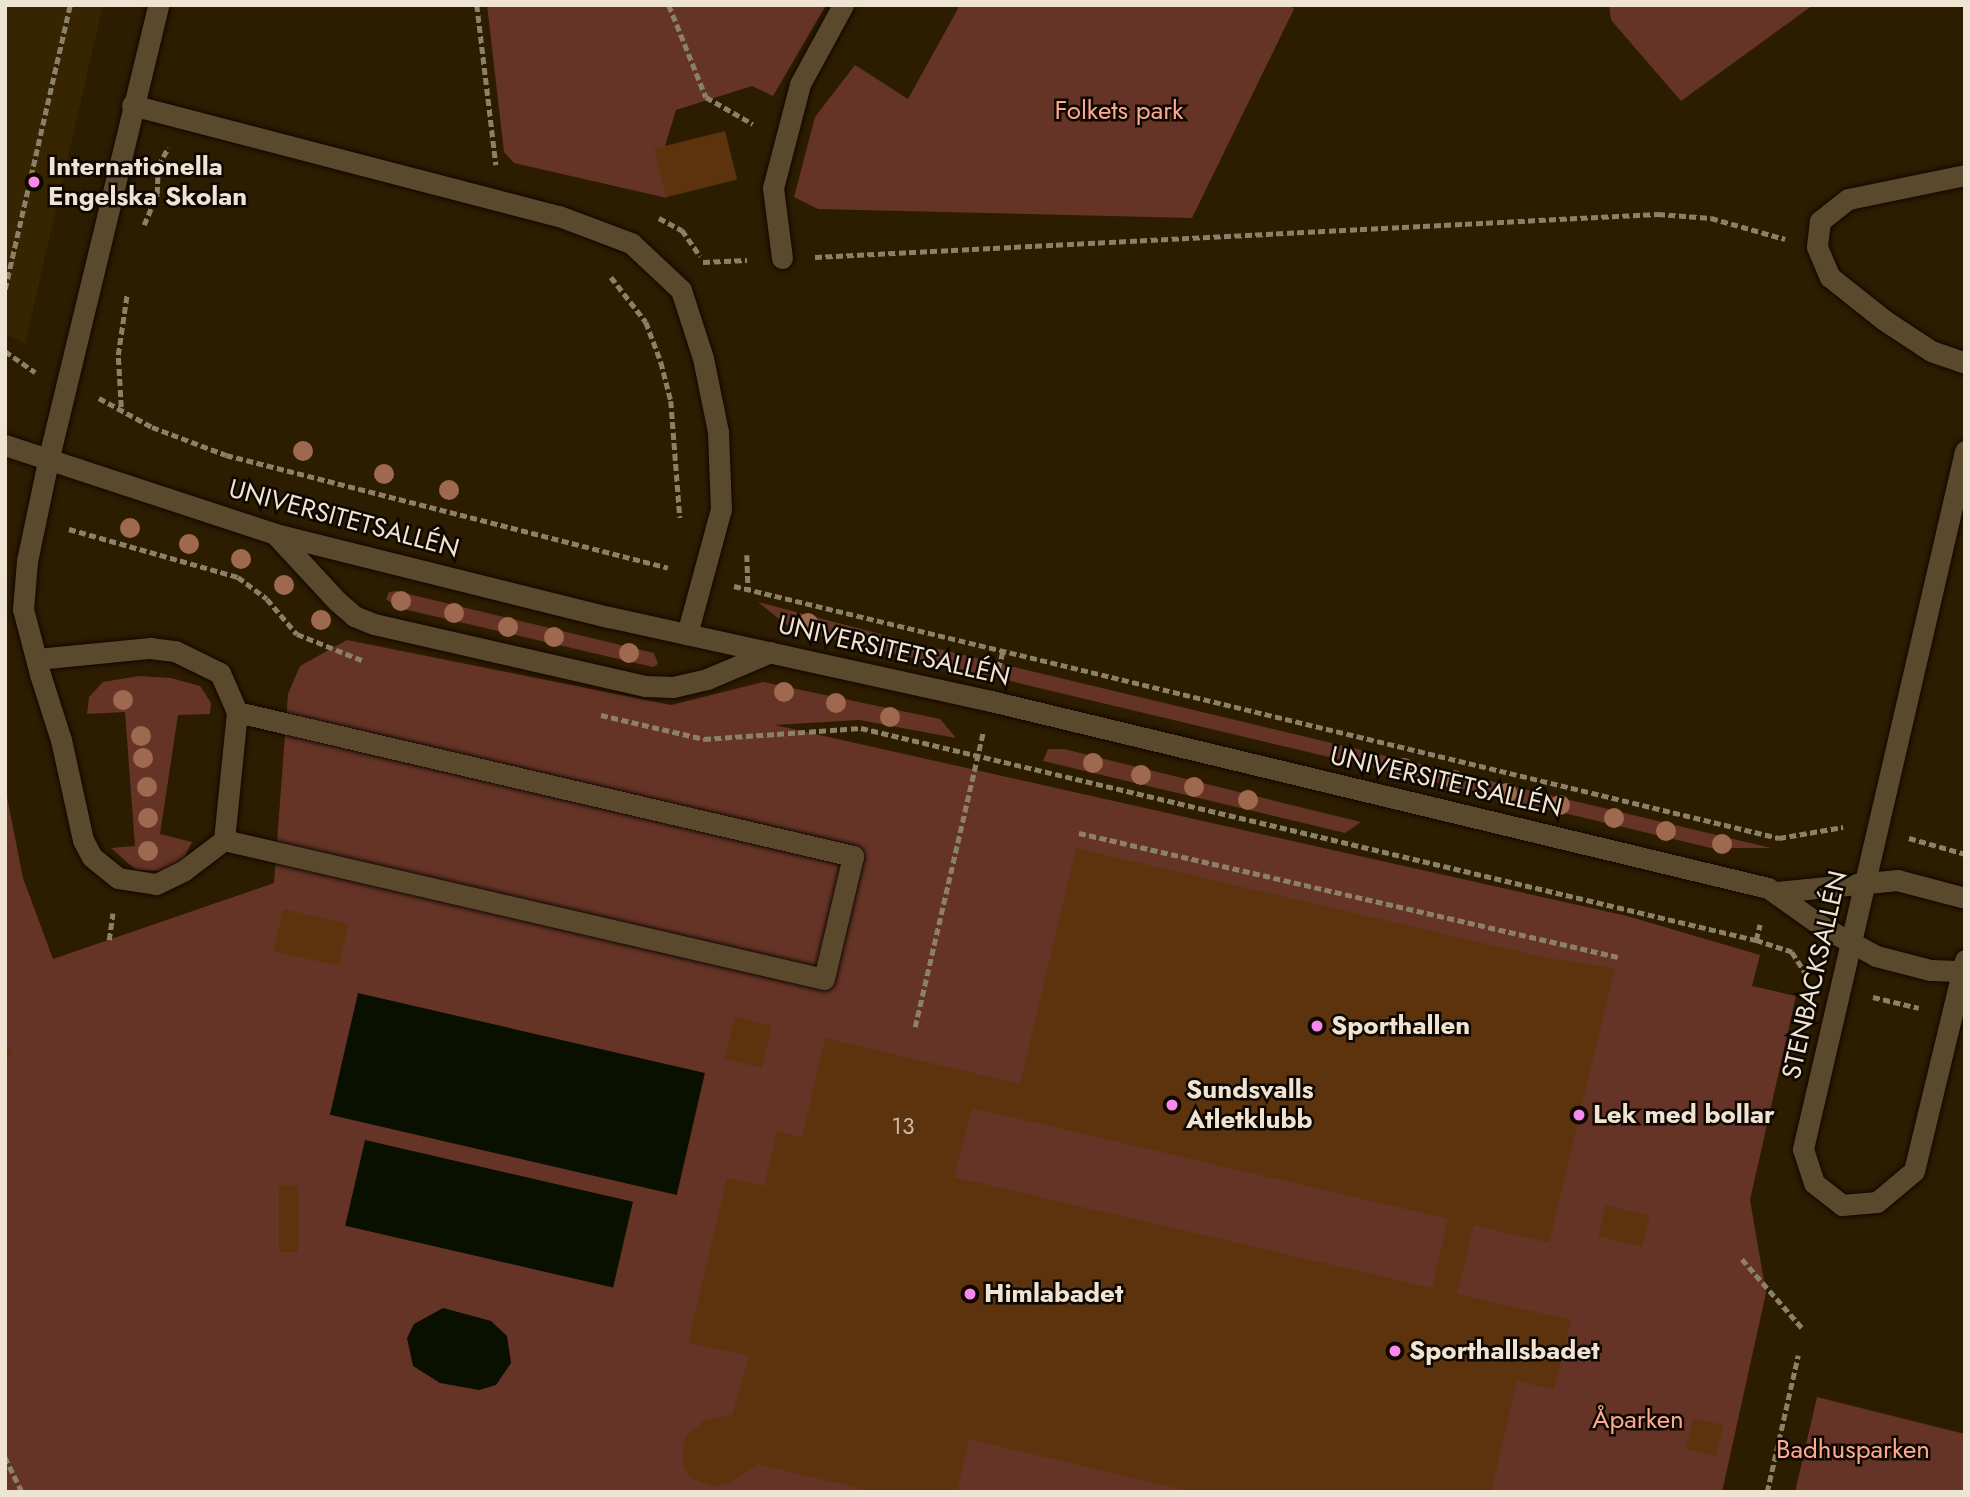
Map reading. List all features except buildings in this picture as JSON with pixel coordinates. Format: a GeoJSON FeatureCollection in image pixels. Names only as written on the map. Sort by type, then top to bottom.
{"type":"FeatureCollection","features":[{"type":"Feature","properties":{"kind":"street"},"geometry":{"type":"LineString","coordinates":[[37,659],[150,648],[175,651],[220,673],[237,712],[224,840],[183,871],[156,884],[118,878],[92,857],[83,840],[23,609],[35,520],[48,461],[158,5]]}},
{"type":"Feature","properties":{"kind":"street"},"geometry":{"type":"LineString","coordinates":[[782,258],[773,188],[800,84],[843,5]]}},
{"type":"Feature","properties":{"kind":"street"},"geometry":{"type":"LineString","coordinates":[[132,105],[559,216],[631,243],[681,290],[703,358],[718,432],[721,509],[687,634]]}},
{"type":"Feature","properties":{"kind":"street"},"geometry":{"type":"LineString","coordinates":[[1965,175],[1848,199],[1820,221],[1817,247],[1830,277],[1884,320],[1931,351],[1965,363]]}},
{"type":"Feature","properties":{"kind":"street","name":"UNIVERSITETSALLÉN"},"geometry":{"type":"LineString","coordinates":[[5,445],[275,534],[687,634],[991,701],[1777,892],[1867,881],[1922,884],[1965,898]]}},
{"type":"Feature","properties":{"kind":"street","name":"STENBACKSALLÉN"},"geometry":{"type":"LineString","coordinates":[[1964,967],[1914,1171],[1877,1202],[1842,1205],[1814,1183],[1803,1149],[1965,451]]}},
{"type":"Feature","properties":{"kind":"street"},"geometry":{"type":"LineString","coordinates":[[275,534],[337,601],[354,616],[374,624],[645,686],[673,687],[707,679],[771,652]]}},
{"type":"Feature","properties":{"kind":"street"},"geometry":{"type":"LineString","coordinates":[[224,840],[824,979],[853,856],[237,712]]}},
{"type":"Feature","properties":{"kind":"street","name":"UNIVERSITETSALLÉN"},"geometry":{"type":"LineString","coordinates":[[1777,892],[1797,910],[1850,941],[1902,965],[1964,967]]}},
{"type":"Feature","properties":{"kind":"path"},"geometry":{"type":"LineString","coordinates":[[5,289],[70,5]]}},
{"type":"Feature","properties":{"kind":"path"},"geometry":{"type":"LineString","coordinates":[[477,5],[496,170]]}},
{"type":"Feature","properties":{"kind":"path"},"geometry":{"type":"LineString","coordinates":[[669,5],[706,97],[713,105],[786,139]]}},
{"type":"Feature","properties":{"kind":"path"},"geometry":{"type":"LineString","coordinates":[[142,231],[157,194],[158,166],[168,149],[171,116]]}},
{"type":"Feature","properties":{"kind":"path"},"geometry":{"type":"LineString","coordinates":[[168,149],[178,149]]}},
{"type":"Feature","properties":{"kind":"path"},"geometry":{"type":"LineString","coordinates":[[653,264],[1658,214],[1710,218],[1817,247]]}},
{"type":"Feature","properties":{"kind":"path"},"geometry":{"type":"LineString","coordinates":[[601,268],[641,313],[661,362],[671,401],[681,522]]}},
{"type":"Feature","properties":{"kind":"path"},"geometry":{"type":"LineString","coordinates":[[121,407],[118,355],[128,290]]}},
{"type":"Feature","properties":{"kind":"path"},"geometry":{"type":"LineString","coordinates":[[5,351],[32,371],[121,407],[152,427],[226,455],[703,578],[1779,838],[1842,827],[1877,829],[1965,854]]}},
{"type":"Feature","properties":{"kind":"path"},"geometry":{"type":"LineString","coordinates":[[35,520],[238,577],[267,599],[297,634],[348,657],[374,663]]}},
{"type":"Feature","properties":{"kind":"path"},"geometry":{"type":"LineString","coordinates":[[664,567],[671,555]]}},
{"type":"Feature","properties":{"kind":"path"},"geometry":{"type":"LineString","coordinates":[[915,1027],[1003,650]]}},
{"type":"Feature","properties":{"kind":"path"},"geometry":{"type":"LineString","coordinates":[[599,715],[704,739],[861,727],[1756,940],[1792,952],[1811,981],[1952,1016]]}},
{"type":"Feature","properties":{"kind":"path"},"geometry":{"type":"LineString","coordinates":[[1079,833],[1618,957]]}},
{"type":"Feature","properties":{"kind":"path"},"geometry":{"type":"LineString","coordinates":[[1742,1259],[1804,1330]]}},
{"type":"Feature","properties":{"kind":"path"},"geometry":{"type":"LineString","coordinates":[[1733,1492],[1769,1491],[1798,1355]]}},
{"type":"Feature","properties":{"kind":"path"},"geometry":{"type":"LineString","coordinates":[[5,1457],[22,1492]]}},
{"type":"Feature","properties":{"kind":"shaded area","name":"Internationella Engelska Skolan"},"geometry":{"type":"Polygon","coordinates":[[[5,5],[103,5],[25,344],[5,333],[5,5]]]}},
{"type":"Feature","properties":{"kind":"shaded area"},"geometry":{"type":"Polygon","coordinates":[[[358,993],[705,1073],[677,1195],[330,1115],[358,993]]]}},
{"type":"Feature","properties":{"kind":"shaded area"},"geometry":{"type":"Polygon","coordinates":[[[365,1140],[633,1202],[613,1288],[345,1226],[365,1140]]]}},
{"type":"Feature","properties":{"kind":"shaded area"},"geometry":{"type":"Polygon","coordinates":[[[443,1308],[491,1321],[507,1336],[511,1363],[496,1385],[479,1390],[440,1383],[413,1366],[407,1338],[414,1324],[443,1308]]]}},
{"type":"Feature","properties":{"kind":"green space"},"geometry":{"type":"Polygon","coordinates":[[[487,5],[826,5],[773,96],[752,86],[676,110],[665,146],[667,198],[514,163],[504,152],[487,5]]]}},
{"type":"Feature","properties":{"kind":"green space","name":"Folkets park"},"geometry":{"type":"Polygon","coordinates":[[[960,5],[1289,5],[1294,9],[1192,218],[818,209],[794,197],[815,117],[855,65],[908,99],[960,5]]]}},
{"type":"Feature","properties":{"kind":"green space"},"geometry":{"type":"Polygon","coordinates":[[[1609,5],[1813,5],[1681,101],[1611,20],[1609,5]]]}},
{"type":"Feature","properties":{"kind":"green space"},"geometry":{"type":"Polygon","coordinates":[[[396,591],[654,653],[658,664],[653,667],[399,608],[386,599],[389,592],[396,591]]]}},
{"type":"Feature","properties":{"kind":"green space"},"geometry":{"type":"Polygon","coordinates":[[[758,602],[918,644],[1771,848],[1711,848],[792,629],[758,602]]]}},
{"type":"Feature","properties":{"kind":"green space","name":"Åparken"},"geometry":{"type":"Polygon","coordinates":[[[347,640],[671,705],[763,682],[940,719],[956,738],[859,720],[775,725],[1627,916],[1760,955],[1752,986],[1796,996],[1750,1200],[1766,1293],[1722,1492],[5,1492],[5,787],[23,878],[53,959],[274,883],[288,694],[300,666],[347,640]]]}},
{"type":"Feature","properties":{"kind":"green space"},"geometry":{"type":"Polygon","coordinates":[[[139,676],[171,678],[200,686],[211,703],[210,714],[178,715],[160,834],[192,842],[183,860],[161,871],[136,870],[111,848],[135,846],[125,712],[87,714],[89,697],[103,682],[139,676]]]}},
{"type":"Feature","properties":{"kind":"green space"},"geometry":{"type":"Polygon","coordinates":[[[1048,749],[1064,749],[1361,822],[1345,833],[1043,761],[1048,749]]]}},
{"type":"Feature","properties":{"kind":"green space","name":"Badhusparken"},"geometry":{"type":"Polygon","coordinates":[[[1817,1397],[1965,1434],[1965,1492],[1795,1492],[1817,1397]]]}},
{"type":"Feature","properties":{"kind":"place","name":"Internationella Engelska Skolan"},"geometry":{"type":"Point","coordinates":[34,182]}},
{"type":"Feature","properties":{"kind":"place","name":"Sporthallen"},"geometry":{"type":"Point","coordinates":[1317,1026]}},
{"type":"Feature","properties":{"kind":"place","name":"Sundsvalls Atletklubb"},"geometry":{"type":"Point","coordinates":[1172,1105]}},
{"type":"Feature","properties":{"kind":"place","name":"Lek med bollar"},"geometry":{"type":"Point","coordinates":[1579,1115]}},
{"type":"Feature","properties":{"kind":"place","name":"Himlabadet"},"geometry":{"type":"Point","coordinates":[970,1294]}},
{"type":"Feature","properties":{"kind":"place","name":"Sporthallsbadet"},"geometry":{"type":"Point","coordinates":[1395,1351]}}]}
